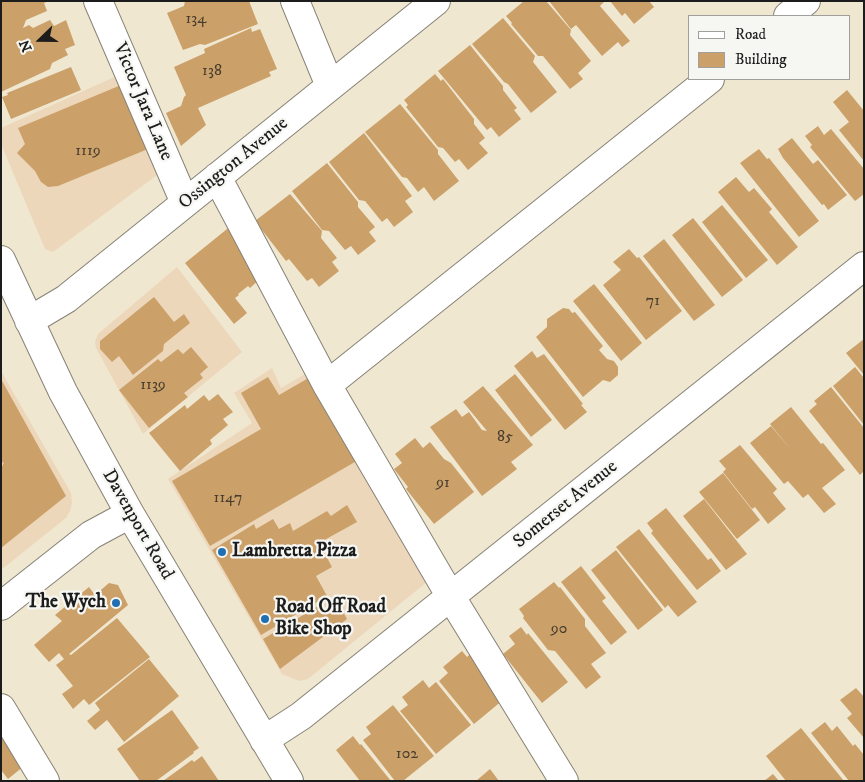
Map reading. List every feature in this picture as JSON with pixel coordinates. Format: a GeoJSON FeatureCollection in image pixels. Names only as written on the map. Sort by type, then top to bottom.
{"type":"FeatureCollection","features":[{"type":"Feature","properties":{"kind":"street","name":"Victor Jara Lane"},"geometry":{"type":"LineString","coordinates":[[98,1],[185,203]]}},
{"type":"Feature","properties":{"kind":"street"},"geometry":{"type":"LineString","coordinates":[[295,1],[330,86]]}},
{"type":"Feature","properties":{"kind":"street","name":"Ossington Avenue"},"geometry":{"type":"LineString","coordinates":[[29,321],[66,299],[436,1]]}},
{"type":"Feature","properties":{"kind":"street"},"geometry":{"type":"LineString","coordinates":[[789,15],[806,1]]}},
{"type":"Feature","properties":{"kind":"street"},"geometry":{"type":"LineString","coordinates":[[327,385],[709,80]]}},
{"type":"Feature","properties":{"kind":"street"},"geometry":{"type":"LineString","coordinates":[[217,177],[327,385],[451,597],[564,781]]}},
{"type":"Feature","properties":{"kind":"street","name":"Davenport Road"},"geometry":{"type":"LineString","coordinates":[[1,260],[63,392],[130,514],[289,781]]}},
{"type":"Feature","properties":{"kind":"street","name":"Somerset Avenue"},"geometry":{"type":"LineString","coordinates":[[264,740],[301,716],[864,266]]}},
{"type":"Feature","properties":{"kind":"street"},"geometry":{"type":"LineString","coordinates":[[1,606],[92,535],[130,514]]}},
{"type":"Feature","properties":{"kind":"street"},"geometry":{"type":"LineString","coordinates":[[1,708],[45,781]]}},
{"type":"Feature","properties":{"kind":"shaded area"},"geometry":{"type":"Polygon","coordinates":[[[121,74],[164,170],[53,252],[45,249],[1,144],[1,128],[121,74]]]}},
{"type":"Feature","properties":{"kind":"shaded area"},"geometry":{"type":"Polygon","coordinates":[[[177,267],[242,352],[143,434],[96,348],[95,342],[98,334],[177,267]]]}},
{"type":"Feature","properties":{"kind":"shaded area"},"geometry":{"type":"Polygon","coordinates":[[[272,368],[281,388],[310,371],[433,577],[308,679],[299,681],[282,674],[168,479],[252,423],[234,393],[272,368]]]}},
{"type":"Feature","properties":{"kind":"shaded area"},"geometry":{"type":"Polygon","coordinates":[[[1,371],[71,493],[72,503],[66,518],[1,570],[1,371]]]}},
{"type":"Feature","properties":{"kind":"building"},"geometry":{"type":"Polygon","coordinates":[[[1,1],[49,1],[44,3],[47,11],[26,20],[23,28],[29,25],[33,28],[50,20],[54,26],[66,20],[75,45],[65,49],[68,55],[52,63],[50,69],[1,92],[1,38],[1,1]]]}},
{"type":"Feature","properties":{"kind":"building"},"geometry":{"type":"Polygon","coordinates":[[[185,1],[249,1],[258,24],[205,45],[200,44],[183,50],[167,13],[184,6],[185,1]]]}},
{"type":"Feature","properties":{"kind":"building"},"geometry":{"type":"Polygon","coordinates":[[[524,1],[546,1],[571,30],[570,35],[591,61],[578,73],[583,79],[570,89],[543,56],[538,56],[506,16],[524,1]]]}},
{"type":"Feature","properties":{"kind":"building"},"geometry":{"type":"Polygon","coordinates":[[[549,1],[605,1],[600,6],[630,41],[622,47],[618,42],[602,56],[576,25],[571,29],[549,1]]]}},
{"type":"Feature","properties":{"kind":"building"},"geometry":{"type":"Polygon","coordinates":[[[610,1],[649,1],[654,7],[634,24],[625,13],[622,16],[610,1]]]}},
{"type":"Feature","properties":{"kind":"building"},"geometry":{"type":"Polygon","coordinates":[[[503,18],[535,56],[533,62],[557,92],[531,113],[472,44],[503,18]]]}},
{"type":"Feature","properties":{"kind":"building"},"geometry":{"type":"Polygon","coordinates":[[[251,28],[252,32],[260,29],[277,69],[269,72],[271,76],[198,108],[206,125],[181,146],[166,113],[181,106],[186,95],[174,67],[205,53],[204,49],[251,28]]]}},
{"type":"Feature","properties":{"kind":"building"},"geometry":{"type":"Polygon","coordinates":[[[470,45],[503,86],[503,90],[517,108],[514,110],[521,119],[499,137],[491,127],[487,130],[438,71],[470,45]]]}},
{"type":"Feature","properties":{"kind":"building"},"geometry":{"type":"Polygon","coordinates":[[[71,67],[81,90],[11,119],[2,97],[8,95],[7,93],[71,67]]]}},
{"type":"Feature","properties":{"kind":"building"},"geometry":{"type":"Polygon","coordinates":[[[435,74],[441,81],[443,79],[474,119],[474,124],[485,138],[479,143],[488,153],[468,170],[459,159],[455,162],[443,148],[438,147],[406,107],[408,105],[404,100],[435,74]]]}},
{"type":"Feature","properties":{"kind":"building"},"geometry":{"type":"Polygon","coordinates":[[[121,85],[148,149],[58,186],[48,187],[41,182],[35,171],[17,153],[25,144],[18,128],[121,85]]]}},
{"type":"Feature","properties":{"kind":"building"},"geometry":{"type":"Polygon","coordinates":[[[847,90],[864,111],[864,161],[839,130],[849,122],[833,102],[847,90]]]}},
{"type":"Feature","properties":{"kind":"building"},"geometry":{"type":"Polygon","coordinates":[[[400,104],[438,150],[438,154],[459,181],[434,201],[424,187],[418,192],[407,178],[402,177],[365,132],[400,104]]]}},
{"type":"Feature","properties":{"kind":"building"},"geometry":{"type":"Polygon","coordinates":[[[818,126],[824,135],[831,129],[864,169],[864,194],[855,201],[810,147],[812,145],[805,136],[818,126]]]}},
{"type":"Feature","properties":{"kind":"building"},"geometry":{"type":"Polygon","coordinates":[[[364,133],[412,196],[405,201],[413,212],[394,227],[387,218],[382,222],[365,201],[359,200],[329,162],[364,133]]]}},
{"type":"Feature","properties":{"kind":"building"},"geometry":{"type":"Polygon","coordinates":[[[792,138],[813,164],[818,160],[847,195],[828,210],[783,158],[778,149],[792,138]]]}},
{"type":"Feature","properties":{"kind":"building"},"geometry":{"type":"Polygon","coordinates":[[[759,149],[767,159],[769,158],[819,221],[799,237],[740,163],[759,149]]]}},
{"type":"Feature","properties":{"kind":"building"},"geometry":{"type":"Polygon","coordinates":[[[327,163],[358,202],[358,207],[375,227],[369,232],[376,241],[358,255],[351,246],[345,250],[329,231],[322,230],[292,191],[327,163]]]}},
{"type":"Feature","properties":{"kind":"building"},"geometry":{"type":"Polygon","coordinates":[[[736,177],[749,192],[754,188],[772,209],[769,212],[798,247],[777,265],[718,192],[736,177]]]}},
{"type":"Feature","properties":{"kind":"building"},"geometry":{"type":"Polygon","coordinates":[[[290,194],[322,231],[321,238],[337,258],[332,262],[339,271],[319,287],[312,278],[307,281],[289,259],[286,261],[255,221],[290,194]]]}},
{"type":"Feature","properties":{"kind":"building"},"geometry":{"type":"Polygon","coordinates":[[[722,205],[768,260],[746,278],[702,222],[722,205]]]}},
{"type":"Feature","properties":{"kind":"building"},"geometry":{"type":"Polygon","coordinates":[[[693,218],[743,280],[722,297],[672,235],[693,218]]]}},
{"type":"Feature","properties":{"kind":"building"},"geometry":{"type":"Polygon","coordinates":[[[232,225],[261,278],[250,288],[248,286],[235,298],[247,313],[234,324],[185,263],[232,225]]]}},
{"type":"Feature","properties":{"kind":"building"},"geometry":{"type":"Polygon","coordinates":[[[664,239],[715,305],[694,321],[643,256],[664,239]]]}},
{"type":"Feature","properties":{"kind":"building"},"geometry":{"type":"Polygon","coordinates":[[[629,249],[637,258],[639,257],[682,311],[646,340],[603,285],[621,270],[613,262],[629,249]]]}},
{"type":"Feature","properties":{"kind":"building"},"geometry":{"type":"Polygon","coordinates":[[[594,284],[642,343],[621,361],[573,301],[594,284]]]}},
{"type":"Feature","properties":{"kind":"building"},"geometry":{"type":"Polygon","coordinates":[[[154,297],[174,322],[184,314],[190,323],[164,344],[163,351],[133,375],[119,356],[112,362],[100,349],[100,341],[154,297]]]}},
{"type":"Feature","properties":{"kind":"building"},"geometry":{"type":"Polygon","coordinates":[[[563,308],[569,309],[572,313],[575,312],[603,346],[599,350],[607,359],[614,361],[618,367],[618,375],[610,382],[603,380],[583,397],[536,337],[547,327],[547,319],[563,308]]]}},
{"type":"Feature","properties":{"kind":"building"},"geometry":{"type":"Polygon","coordinates":[[[864,339],[864,375],[846,353],[864,339]]]}},
{"type":"Feature","properties":{"kind":"building"},"geometry":{"type":"Polygon","coordinates":[[[191,347],[208,367],[200,374],[203,378],[184,393],[188,397],[149,428],[119,390],[158,359],[161,362],[178,349],[183,354],[191,347]]]}},
{"type":"Feature","properties":{"kind":"building"},"geometry":{"type":"Polygon","coordinates":[[[532,351],[537,358],[544,354],[583,404],[581,405],[587,412],[565,430],[514,366],[532,351]]]}},
{"type":"Feature","properties":{"kind":"building"},"geometry":{"type":"Polygon","coordinates":[[[855,367],[864,378],[864,425],[833,386],[855,367]]]}},
{"type":"Feature","properties":{"kind":"building"},"geometry":{"type":"Polygon","coordinates":[[[515,374],[552,420],[531,437],[495,390],[515,374]]]}},
{"type":"Feature","properties":{"kind":"building"},"geometry":{"type":"Polygon","coordinates":[[[312,376],[360,459],[210,546],[172,481],[261,429],[241,393],[268,377],[279,395],[312,376]]]}},
{"type":"Feature","properties":{"kind":"building"},"geometry":{"type":"Polygon","coordinates":[[[1,379],[66,496],[1,548],[1,469],[4,462],[1,463],[1,379]]]}},
{"type":"Feature","properties":{"kind":"building"},"geometry":{"type":"Polygon","coordinates":[[[483,386],[533,445],[511,462],[517,469],[482,496],[430,427],[456,409],[462,417],[469,412],[482,430],[487,431],[463,402],[483,386]]]}},
{"type":"Feature","properties":{"kind":"building"},"geometry":{"type":"Polygon","coordinates":[[[831,387],[864,428],[864,471],[860,475],[809,411],[817,404],[814,401],[831,387]]]}},
{"type":"Feature","properties":{"kind":"building"},"geometry":{"type":"Polygon","coordinates":[[[218,394],[233,412],[223,419],[228,425],[210,440],[212,444],[180,471],[149,433],[185,405],[187,409],[204,395],[209,401],[218,394]]]}},
{"type":"Feature","properties":{"kind":"building"},"geometry":{"type":"Polygon","coordinates":[[[791,407],[845,470],[822,488],[836,504],[824,513],[808,494],[803,498],[788,481],[784,484],[750,443],[771,426],[792,451],[770,424],[791,407]]]}},
{"type":"Feature","properties":{"kind":"building"},"geometry":{"type":"Polygon","coordinates":[[[415,438],[423,448],[430,442],[444,459],[451,463],[474,492],[434,524],[406,489],[408,487],[394,469],[402,463],[395,454],[415,438]]]}},
{"type":"Feature","properties":{"kind":"building"},"geometry":{"type":"Polygon","coordinates":[[[740,445],[777,489],[773,493],[786,509],[768,524],[755,507],[752,509],[723,472],[726,469],[719,461],[740,445]]]}},
{"type":"Feature","properties":{"kind":"building"},"geometry":{"type":"Polygon","coordinates":[[[723,473],[760,520],[737,539],[699,492],[723,473]]]}},
{"type":"Feature","properties":{"kind":"building"},"geometry":{"type":"Polygon","coordinates":[[[704,499],[747,554],[726,570],[683,516],[704,499]]]}},
{"type":"Feature","properties":{"kind":"building"},"geometry":{"type":"Polygon","coordinates":[[[347,505],[357,522],[319,543],[332,567],[316,576],[327,596],[261,635],[212,550],[254,524],[256,529],[273,519],[279,529],[290,523],[293,531],[327,511],[331,516],[347,505]]]}},
{"type":"Feature","properties":{"kind":"building"},"geometry":{"type":"Polygon","coordinates":[[[666,508],[708,560],[711,558],[721,571],[697,590],[651,533],[653,531],[647,523],[666,508]]]}},
{"type":"Feature","properties":{"kind":"building"},"geometry":{"type":"Polygon","coordinates":[[[639,529],[697,602],[678,617],[668,605],[665,608],[616,547],[639,529]]]}},
{"type":"Feature","properties":{"kind":"building"},"geometry":{"type":"Polygon","coordinates":[[[616,550],[663,610],[638,630],[591,570],[616,550]]]}},
{"type":"Feature","properties":{"kind":"building"},"geometry":{"type":"Polygon","coordinates":[[[581,566],[606,598],[602,601],[627,632],[611,645],[561,582],[581,566]]]}},
{"type":"Feature","properties":{"kind":"building"},"geometry":{"type":"Polygon","coordinates":[[[554,582],[585,619],[585,626],[606,653],[591,664],[601,677],[586,689],[555,651],[548,650],[523,618],[524,616],[519,609],[554,582]]]}},
{"type":"Feature","properties":{"kind":"building"},"geometry":{"type":"Polygon","coordinates":[[[109,583],[118,585],[128,605],[69,654],[71,655],[117,618],[150,657],[89,705],[84,699],[73,709],[62,694],[73,686],[56,665],[64,659],[59,653],[49,662],[34,645],[62,621],[55,615],[89,587],[95,595],[109,583]]]}},
{"type":"Feature","properties":{"kind":"building"},"geometry":{"type":"Polygon","coordinates":[[[338,603],[347,619],[280,669],[263,639],[320,605],[324,610],[338,603]]]}},
{"type":"Feature","properties":{"kind":"building"},"geometry":{"type":"Polygon","coordinates":[[[521,627],[568,682],[542,703],[503,654],[515,644],[509,636],[521,627]]]}},
{"type":"Feature","properties":{"kind":"building"},"geometry":{"type":"Polygon","coordinates":[[[462,651],[467,657],[474,651],[509,695],[474,724],[439,681],[448,673],[443,667],[462,651]]]}},
{"type":"Feature","properties":{"kind":"building"},"geometry":{"type":"Polygon","coordinates":[[[149,659],[179,696],[124,742],[107,720],[95,730],[87,721],[100,710],[95,703],[149,659]]]}},
{"type":"Feature","properties":{"kind":"building"},"geometry":{"type":"Polygon","coordinates":[[[423,680],[429,688],[436,682],[471,725],[436,754],[400,711],[408,705],[402,697],[423,680]]]}},
{"type":"Feature","properties":{"kind":"building"},"geometry":{"type":"Polygon","coordinates":[[[856,688],[864,697],[864,738],[847,718],[852,714],[840,700],[856,688]]]}},
{"type":"Feature","properties":{"kind":"building"},"geometry":{"type":"Polygon","coordinates":[[[393,705],[434,756],[403,781],[395,781],[363,740],[371,734],[366,727],[393,705]]]}},
{"type":"Feature","properties":{"kind":"building"},"geometry":{"type":"Polygon","coordinates":[[[172,710],[199,748],[156,781],[140,781],[117,749],[172,710]]]}},
{"type":"Feature","properties":{"kind":"building"},"geometry":{"type":"Polygon","coordinates":[[[825,722],[832,731],[837,726],[853,746],[855,744],[864,755],[864,781],[849,781],[811,733],[825,722]]]}},
{"type":"Feature","properties":{"kind":"building"},"geometry":{"type":"Polygon","coordinates":[[[801,728],[844,781],[786,781],[766,756],[801,728]]]}},
{"type":"Feature","properties":{"kind":"building"},"geometry":{"type":"Polygon","coordinates":[[[353,736],[391,781],[360,781],[336,750],[353,736]]]}},
{"type":"Feature","properties":{"kind":"building"},"geometry":{"type":"Polygon","coordinates":[[[1,737],[24,766],[8,779],[1,770],[1,737]]]}},
{"type":"Feature","properties":{"kind":"building"},"geometry":{"type":"Polygon","coordinates":[[[202,756],[219,781],[163,781],[192,760],[194,762],[202,756]]]}},
{"type":"Feature","properties":{"kind":"building"},"geometry":{"type":"Polygon","coordinates":[[[490,769],[499,781],[476,781],[490,769]]]}},
{"type":"Feature","properties":{"kind":"building"},"geometry":{"type":"Polygon","coordinates":[[[773,774],[779,781],[764,781],[773,774]]]}},
{"type":"Feature","properties":{"kind":"place","name":"Lambretta Pizza"},"geometry":{"type":"Point","coordinates":[222,552]}},
{"type":"Feature","properties":{"kind":"place","name":"The Wych"},"geometry":{"type":"Point","coordinates":[116,603]}},
{"type":"Feature","properties":{"kind":"place","name":"Road Off Road Bike Shop"},"geometry":{"type":"Point","coordinates":[265,619]}}]}
